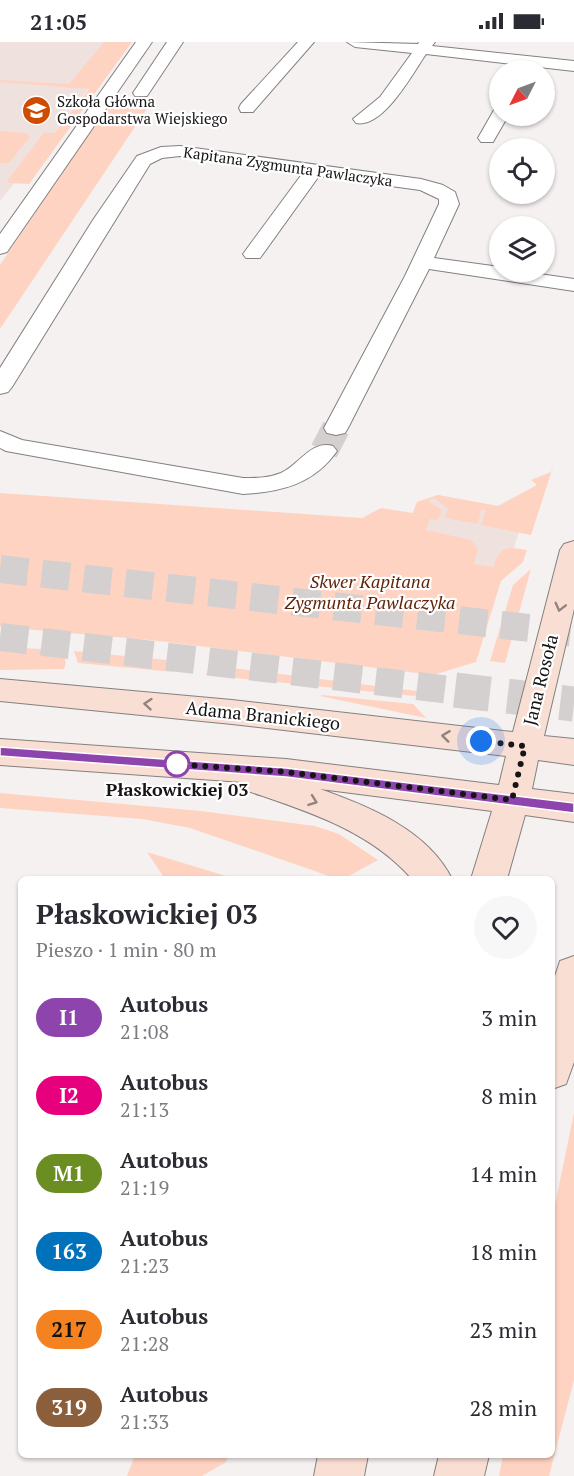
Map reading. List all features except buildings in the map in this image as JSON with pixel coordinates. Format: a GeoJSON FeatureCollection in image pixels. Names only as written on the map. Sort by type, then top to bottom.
{"type":"FeatureCollection","features":[{"type":"Feature","properties":{"kind":"main road","name":"Jana Rosoła"},"geometry":{"type":"LineString","coordinates":[[490,876],[512,800],[574,550]]}},
{"type":"Feature","properties":{"kind":"main road","name":"Adama Branickiego"},"geometry":{"type":"LineString","coordinates":[[0,690],[266,716],[574,752]]}},
{"type":"Feature","properties":{"kind":"main road"},"geometry":{"type":"LineString","coordinates":[[0,752],[308,775],[574,808]]}},
{"type":"Feature","properties":{"kind":"main road"},"geometry":{"type":"LineString","coordinates":[[219,767],[374,825],[398,842],[431,876]]}},
{"type":"Feature","properties":{"kind":"main road"},"geometry":{"type":"LineString","coordinates":[[555,1057],[574,973]]}},
{"type":"Feature","properties":{"kind":"main road"},"geometry":{"type":"LineString","coordinates":[[339,1476],[343,1458]]}},
{"type":"Feature","properties":{"kind":"main road"},"geometry":{"type":"LineString","coordinates":[[459,1476],[463,1458]]}},
{"type":"Feature","properties":{"kind":"street"},"geometry":{"type":"LineString","coordinates":[[0,248],[144,42]]}},
{"type":"Feature","properties":{"kind":"street"},"geometry":{"type":"LineString","coordinates":[[141,93],[175,42]]}},
{"type":"Feature","properties":{"kind":"street"},"geometry":{"type":"LineString","coordinates":[[247,108],[306,42]]}},
{"type":"Feature","properties":{"kind":"street"},"geometry":{"type":"LineString","coordinates":[[356,42],[424,46],[495,60]]}},
{"type":"Feature","properties":{"kind":"street"},"geometry":{"type":"LineString","coordinates":[[362,119],[386,101],[424,46]]}},
{"type":"Feature","properties":{"kind":"street"},"geometry":{"type":"LineString","coordinates":[[555,66],[574,66]]}},
{"type":"Feature","properties":{"kind":"street"},"geometry":{"type":"LineString","coordinates":[[486,138],[493,126]]}},
{"type":"Feature","properties":{"kind":"street","name":"Kapitana Zygmunta Pawlaczyka"},"geometry":{"type":"LineString","coordinates":[[1,383],[103,220],[144,160],[157,152],[180,152],[421,184],[444,193],[448,196],[449,204],[423,262],[336,428]]}},
{"type":"Feature","properties":{"kind":"street"},"geometry":{"type":"LineString","coordinates":[[253,254],[314,170]]}},
{"type":"Feature","properties":{"kind":"street"},"geometry":{"type":"LineString","coordinates":[[423,262],[574,285]]}},
{"type":"Feature","properties":{"kind":"street"},"geometry":{"type":"LineString","coordinates":[[0,440],[15,447],[243,486],[263,486],[292,479],[324,451]]}},
{"type":"Feature","properties":{"kind":"shaded area","name":"Szkoła Główna Gospodarstwa Wiejskiego"},"geometry":{"type":"Polygon","coordinates":[[[0,42],[125,42],[0,201],[0,42]]]}},
{"type":"Feature","properties":{"kind":"shaded area"},"geometry":{"type":"Polygon","coordinates":[[[438,495],[534,513],[527,534],[519,532],[514,548],[498,569],[471,566],[408,525],[417,502],[438,495]]]}},
{"type":"Feature","properties":{"kind":"green space"},"geometry":{"type":"Polygon","coordinates":[[[104,42],[132,42],[29,184],[9,183],[7,181],[44,133],[54,133],[89,89],[0,82],[0,80],[69,84],[104,42]]]}},
{"type":"Feature","properties":{"kind":"green space"},"geometry":{"type":"Polygon","coordinates":[[[114,96],[153,100],[0,329],[0,265],[114,96]]]}},
{"type":"Feature","properties":{"kind":"green space"},"geometry":{"type":"Polygon","coordinates":[[[0,131],[25,133],[30,137],[9,163],[0,163],[0,131]]]}},
{"type":"Feature","properties":{"kind":"green space","name":"Skwer Kapitana Zygmunta Pawlaczyka"},"geometry":{"type":"Polygon","coordinates":[[[554,464],[531,535],[481,525],[486,510],[481,510],[478,524],[445,518],[448,509],[434,498],[428,501],[442,510],[438,520],[430,519],[426,530],[471,540],[478,549],[474,564],[493,567],[501,551],[505,549],[527,550],[523,562],[501,581],[476,662],[433,675],[150,640],[0,627],[0,493],[362,518],[381,508],[413,513],[417,502],[438,495],[498,506],[537,485],[531,480],[551,472],[554,464]]]}},
{"type":"Feature","properties":{"kind":"green space"},"geometry":{"type":"Polygon","coordinates":[[[531,569],[505,663],[490,661],[513,585],[531,569]]]}},
{"type":"Feature","properties":{"kind":"green space"},"geometry":{"type":"Polygon","coordinates":[[[0,647],[62,650],[66,663],[64,669],[0,670],[0,647]]]}},
{"type":"Feature","properties":{"kind":"green space"},"geometry":{"type":"Polygon","coordinates":[[[74,651],[177,661],[174,672],[78,663],[74,651]]]}},
{"type":"Feature","properties":{"kind":"green space"},"geometry":{"type":"Polygon","coordinates":[[[209,665],[425,692],[414,696],[206,675],[209,665]]]}},
{"type":"Feature","properties":{"kind":"green space"},"geometry":{"type":"Polygon","coordinates":[[[320,696],[413,704],[426,718],[320,696]]]}},
{"type":"Feature","properties":{"kind":"green space"},"geometry":{"type":"Polygon","coordinates":[[[0,793],[201,811],[315,826],[339,834],[378,860],[349,876],[329,876],[190,828],[142,819],[0,808],[0,793]]]}},
{"type":"Feature","properties":{"kind":"green space"},"geometry":{"type":"Polygon","coordinates":[[[147,852],[226,876],[163,876],[147,852]]]}},
{"type":"Feature","properties":{"kind":"green space"},"geometry":{"type":"Polygon","coordinates":[[[574,1113],[574,1380],[555,1453],[555,1205],[574,1113]]]}},
{"type":"Feature","properties":{"kind":"green space"},"geometry":{"type":"Polygon","coordinates":[[[134,1458],[227,1458],[226,1462],[202,1476],[127,1476],[134,1458]]]}},
{"type":"Feature","properties":{"kind":"green space"},"geometry":{"type":"Polygon","coordinates":[[[502,1458],[554,1458],[549,1476],[499,1476],[502,1458]]]}},
{"type":"Feature","properties":{"kind":"tunnel"},"geometry":{"type":"LineString","coordinates":[[324,451],[336,428]]}},
{"type":"Feature","properties":{"kind":"tunnel"},"geometry":{"type":"LineString","coordinates":[[0,569],[574,633]]}},
{"type":"Feature","properties":{"kind":"tunnel"},"geometry":{"type":"LineString","coordinates":[[0,637],[468,692]]}},
{"type":"Feature","properties":{"kind":"tunnel"},"geometry":{"type":"LineString","coordinates":[[455,690],[574,704]]}},
{"type":"Feature","properties":{"kind":"bus line","name":"I1"},"geometry":{"type":"LineString","coordinates":[[0,752],[286,772],[574,808]]}},
{"type":"Feature","properties":{"kind":"place","name":"Szkoła Główna Gospodarstwa Wiejskiego"},"geometry":{"type":"Point","coordinates":[36,111]}},
{"type":"Feature","properties":{"kind":"place","name":"Płaskowickiej 03"},"geometry":{"type":"Point","coordinates":[177,764]}},
{"type":"Feature","properties":{"kind":"route"},"geometry":{"type":"LineString","coordinates":[[177,764],[175,764],[286,772],[512,800],[525,746],[481,741]]}}]}
